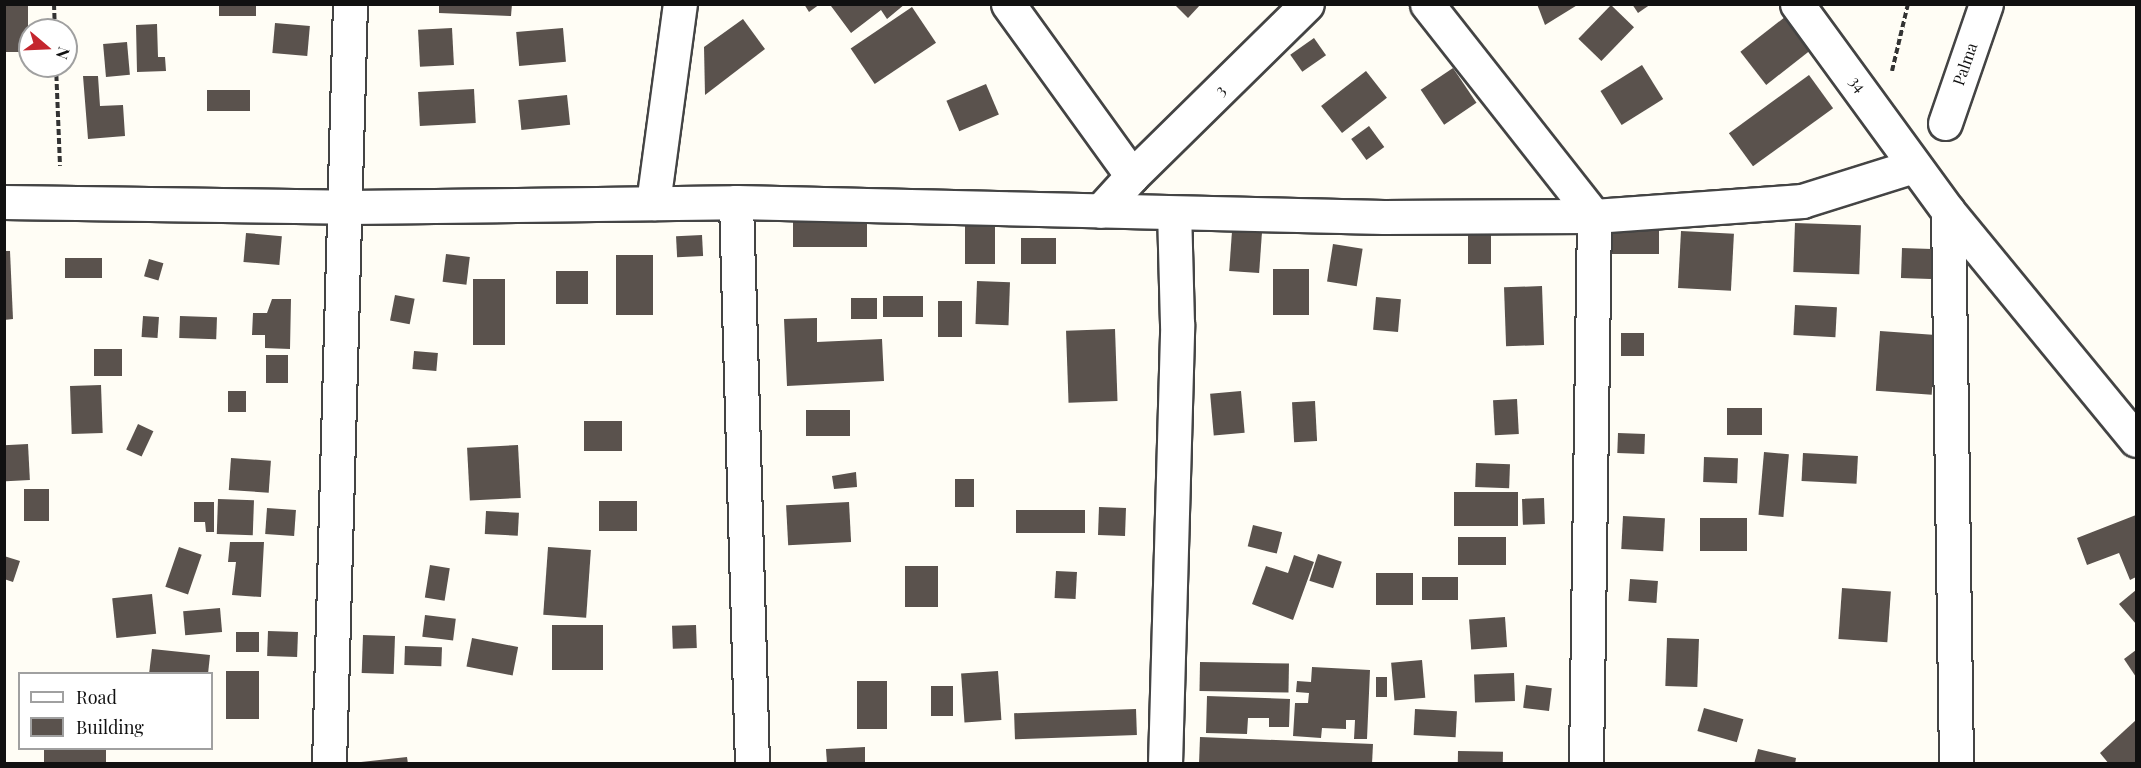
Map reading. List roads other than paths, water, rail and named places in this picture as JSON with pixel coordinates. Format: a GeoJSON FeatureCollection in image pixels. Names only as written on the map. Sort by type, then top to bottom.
{"type":"FeatureCollection","features":[{"type":"Feature","properties":{"kind":"street"},"geometry":{"type":"LineString","coordinates":[[329,764],[349,207],[351,4]]}},
{"type":"Feature","properties":{"kind":"street"},"geometry":{"type":"LineString","coordinates":[[653,203],[680,4]]}},
{"type":"Feature","properties":{"kind":"street"},"geometry":{"type":"LineString","coordinates":[[1008,4],[1132,176]]}},
{"type":"Feature","properties":{"kind":"street","name":"3"},"geometry":{"type":"LineString","coordinates":[[1100,211],[1132,176],[1307,4]]}},
{"type":"Feature","properties":{"kind":"street"},"geometry":{"type":"LineString","coordinates":[[1427,4],[1593,216],[1586,764]]}},
{"type":"Feature","properties":{"kind":"street","name":"34"},"geometry":{"type":"LineString","coordinates":[[1797,4],[1948,211],[2136,440]]}},
{"type":"Feature","properties":{"kind":"street","name":"Palma"},"geometry":{"type":"LineString","coordinates":[[1945,123],[1986,4]]}},
{"type":"Feature","properties":{"kind":"street"},"geometry":{"type":"LineString","coordinates":[[4,202],[349,207],[736,202],[1174,213],[1593,216],[1802,201],[1914,166]]}},
{"type":"Feature","properties":{"kind":"street"},"geometry":{"type":"LineString","coordinates":[[736,202],[752,764]]}},
{"type":"Feature","properties":{"kind":"street"},"geometry":{"type":"LineString","coordinates":[[1948,211],[1956,764]]}},
{"type":"Feature","properties":{"kind":"street"},"geometry":{"type":"LineString","coordinates":[[1165,764],[1177,324],[1174,213]]}}]}
